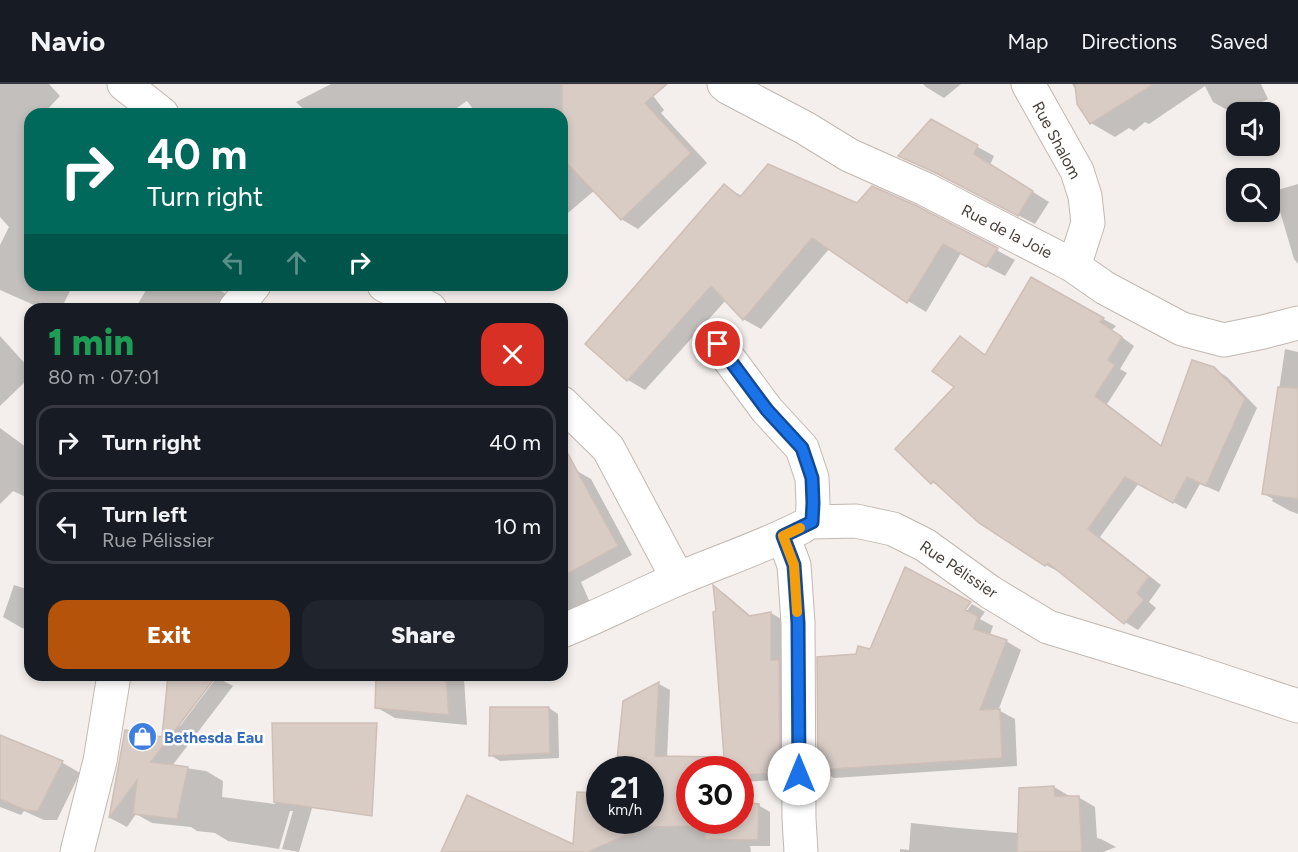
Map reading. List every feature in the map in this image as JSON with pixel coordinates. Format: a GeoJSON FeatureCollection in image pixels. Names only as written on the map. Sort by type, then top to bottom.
{"type":"FeatureCollection","features":[{"type":"Feature","properties":{"kind":"street"},"geometry":{"type":"LineString","coordinates":[[124,84],[154,108]]}},
{"type":"Feature","properties":{"kind":"street","name":"Rue de la Joie"},"geometry":{"type":"LineString","coordinates":[[724,84],[849,155],[925,189],[1072,265],[1105,288],[1182,328],[1224,340],[1298,322]]}},
{"type":"Feature","properties":{"kind":"street","name":"Rue Shalom"},"geometry":{"type":"LineString","coordinates":[[1028,84],[1077,171],[1085,196],[1088,223],[1078,255],[1072,265]]}},
{"type":"Feature","properties":{"kind":"street"},"geometry":{"type":"LineString","coordinates":[[240,303],[249,291]]}},
{"type":"Feature","properties":{"kind":"street"},"geometry":{"type":"LineString","coordinates":[[396,291],[418,303]]}},
{"type":"Feature","properties":{"kind":"street"},"geometry":{"type":"LineString","coordinates":[[568,629],[812,522],[812,478],[802,448],[767,410],[718,344]]}},
{"type":"Feature","properties":{"kind":"street"},"geometry":{"type":"LineString","coordinates":[[568,409],[608,448],[678,579]]}},
{"type":"Feature","properties":{"kind":"street","name":"Rue Pélissier"},"geometry":{"type":"LineString","coordinates":[[812,522],[856,521],[893,529],[925,545],[990,592],[1048,627],[1298,706]]}},
{"type":"Feature","properties":{"kind":"street"},"geometry":{"type":"LineString","coordinates":[[783,536],[794,565],[798,623],[801,852]]}},
{"type":"Feature","properties":{"kind":"street"},"geometry":{"type":"LineString","coordinates":[[77,852],[100,761],[113,681]]}},
{"type":"Feature","properties":{"kind":"building"},"geometry":{"type":"Polygon","coordinates":[[[562,84],[667,84],[645,103],[691,153],[621,220],[568,164],[568,108],[562,108],[562,84]]]}},
{"type":"Feature","properties":{"kind":"building"},"geometry":{"type":"Polygon","coordinates":[[[1075,84],[1154,84],[1090,124],[1077,104],[1075,84]]]}},
{"type":"Feature","properties":{"kind":"building"},"geometry":{"type":"Polygon","coordinates":[[[931,119],[978,145],[974,154],[1033,191],[1018,216],[898,156],[931,119]]]}},
{"type":"Feature","properties":{"kind":"building"},"geometry":{"type":"Polygon","coordinates":[[[768,164],[857,203],[872,186],[917,206],[998,248],[986,267],[943,244],[907,303],[812,238],[743,320],[711,286],[627,381],[585,344],[724,184],[740,197],[768,164]]]}},
{"type":"Feature","properties":{"kind":"building"},"geometry":{"type":"Polygon","coordinates":[[[1031,277],[1104,318],[1100,322],[1122,337],[1108,360],[1115,365],[1095,396],[1161,446],[1192,360],[1214,367],[1245,399],[1206,486],[1187,477],[1173,503],[1125,477],[1088,529],[1149,577],[1137,593],[1144,600],[1124,624],[1048,563],[1045,566],[979,523],[933,481],[931,484],[895,449],[954,387],[932,371],[960,336],[985,355],[1031,277]]]}},
{"type":"Feature","properties":{"kind":"building"},"geometry":{"type":"Polygon","coordinates":[[[1278,387],[1298,388],[1298,499],[1262,494],[1278,387]]]}},
{"type":"Feature","properties":{"kind":"building"},"geometry":{"type":"Polygon","coordinates":[[[568,454],[618,546],[568,574],[568,454]]]}},
{"type":"Feature","properties":{"kind":"building"},"geometry":{"type":"Polygon","coordinates":[[[905,567],[971,602],[965,610],[978,616],[974,629],[1007,640],[980,710],[1000,709],[1002,758],[818,770],[817,657],[856,654],[858,646],[870,649],[905,567]]]}},
{"type":"Feature","properties":{"kind":"building"},"geometry":{"type":"Polygon","coordinates":[[[713,585],[749,616],[771,612],[771,660],[779,660],[780,773],[754,774],[754,756],[724,756],[713,612],[716,611],[713,585]]]}},
{"type":"Feature","properties":{"kind":"building"},"geometry":{"type":"Polygon","coordinates":[[[167,681],[212,681],[151,762],[188,767],[177,819],[133,814],[137,780],[109,818],[125,730],[162,737],[167,681]]]}},
{"type":"Feature","properties":{"kind":"building"},"geometry":{"type":"Polygon","coordinates":[[[376,681],[446,681],[449,715],[375,708],[376,681]]]}},
{"type":"Feature","properties":{"kind":"building"},"geometry":{"type":"Polygon","coordinates":[[[659,682],[655,756],[617,756],[623,701],[659,682]]]}},
{"type":"Feature","properties":{"kind":"building"},"geometry":{"type":"Polygon","coordinates":[[[490,707],[549,707],[550,753],[489,756],[490,707]]]}},
{"type":"Feature","properties":{"kind":"building"},"geometry":{"type":"Polygon","coordinates":[[[272,723],[377,723],[372,816],[274,802],[272,723]]]}},
{"type":"Feature","properties":{"kind":"building"},"geometry":{"type":"Polygon","coordinates":[[[0,735],[63,761],[38,811],[25,810],[0,799],[0,735]]]}},
{"type":"Feature","properties":{"kind":"building"},"geometry":{"type":"Polygon","coordinates":[[[664,756],[676,756],[676,826],[664,827],[664,756]]]}},
{"type":"Feature","properties":{"kind":"building"},"geometry":{"type":"Polygon","coordinates":[[[1054,786],[1055,796],[1079,796],[1082,852],[1017,852],[1019,788],[1054,786]]]}},
{"type":"Feature","properties":{"kind":"building"},"geometry":{"type":"Polygon","coordinates":[[[577,792],[586,792],[586,834],[629,834],[591,852],[441,852],[467,795],[573,844],[577,792]]]}},
{"type":"Feature","properties":{"kind":"building"},"geometry":{"type":"Polygon","coordinates":[[[754,803],[759,804],[758,840],[705,839],[705,834],[754,834],[754,803]]]}},
{"type":"Feature","properties":{"kind":"slow traffic"},"geometry":{"type":"LineString","coordinates":[[797,612],[794,565],[783,536],[800,528]]}},
{"type":"Feature","properties":{"kind":"place","name":"Bethesda Eau"},"geometry":{"type":"Point","coordinates":[143,737]}},
{"type":"Feature","properties":{"kind":"route"},"geometry":{"type":"LineString","coordinates":[[718,344],[767,410],[802,448],[812,478],[812,522],[783,536],[794,565],[798,623],[799,774]]}}]}
